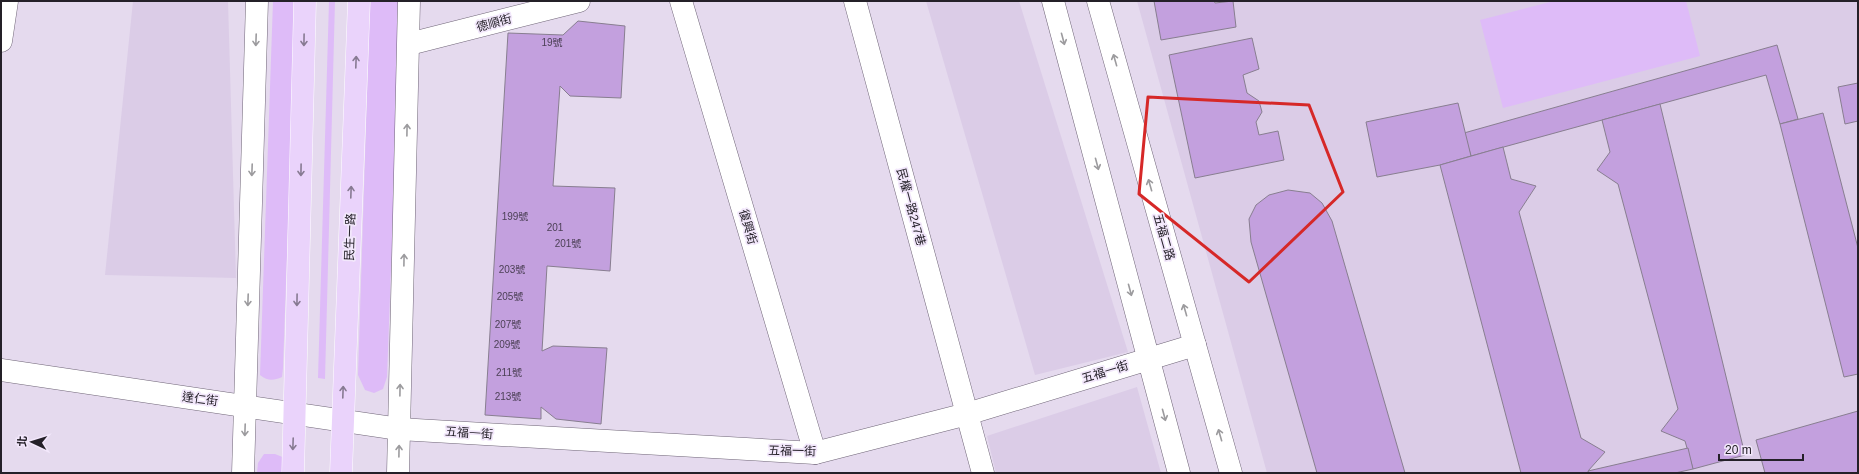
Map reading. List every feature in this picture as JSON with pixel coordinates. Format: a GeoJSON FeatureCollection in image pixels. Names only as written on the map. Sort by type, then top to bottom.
{"type":"FeatureCollection","features":[{"type":"Feature","properties":{"kind":"main road"},"geometry":{"type":"LineString","coordinates":[[292,473],[305,1]]}},
{"type":"Feature","properties":{"kind":"main road","name":"民生一路"},"geometry":{"type":"LineString","coordinates":[[341,473],[359,1]]}},
{"type":"Feature","properties":{"kind":"street"},"geometry":{"type":"LineString","coordinates":[[1,41],[7,1]]}},
{"type":"Feature","properties":{"kind":"street"},"geometry":{"type":"LineString","coordinates":[[243,473],[257,1]]}},
{"type":"Feature","properties":{"kind":"street"},"geometry":{"type":"LineString","coordinates":[[398,473],[409,1]]}},
{"type":"Feature","properties":{"kind":"street","name":"德順街"},"geometry":{"type":"LineString","coordinates":[[409,44],[579,1]]}},
{"type":"Feature","properties":{"kind":"street","name":"復興街"},"geometry":{"type":"LineString","coordinates":[[681,1],[815,453]]}},
{"type":"Feature","properties":{"kind":"street","name":"民權一路247巷"},"geometry":{"type":"LineString","coordinates":[[855,1],[983,473]]}},
{"type":"Feature","properties":{"kind":"street"},"geometry":{"type":"LineString","coordinates":[[1053,1],[1179,473]]}},
{"type":"Feature","properties":{"kind":"street","name":"五福二路"},"geometry":{"type":"LineString","coordinates":[[1098,1],[1231,473]]}},
{"type":"Feature","properties":{"kind":"street","name":"五福一街"},"geometry":{"type":"LineString","coordinates":[[399,429],[815,453],[967,414],[1195,345]]}},
{"type":"Feature","properties":{"kind":"street","name":"達仁街"},"geometry":{"type":"LineString","coordinates":[[1,370],[399,429]]}},
{"type":"Feature","properties":{"kind":"highlighted area"},"geometry":{"type":"Polygon","coordinates":[[[1148,97],[1309,105],[1343,192],[1249,282],[1139,194],[1148,97]]]}},
{"type":"Feature","properties":{"kind":"shaded area"},"geometry":{"type":"Polygon","coordinates":[[[133,1],[228,1],[236,278],[105,275],[133,1]]]}},
{"type":"Feature","properties":{"kind":"shaded area"},"geometry":{"type":"Polygon","coordinates":[[[273,1],[296,1],[283,368],[282,377],[271,380],[260,375],[273,1]]]}},
{"type":"Feature","properties":{"kind":"shaded area"},"geometry":{"type":"Polygon","coordinates":[[[329,1],[335,1],[325,379],[318,378],[329,1]]]}},
{"type":"Feature","properties":{"kind":"shaded area"},"geometry":{"type":"Polygon","coordinates":[[[370,1],[401,1],[387,377],[383,389],[374,393],[365,390],[358,375],[370,1]]]}},
{"type":"Feature","properties":{"kind":"shaded area"},"geometry":{"type":"Polygon","coordinates":[[[926,1],[1019,1],[1128,352],[1035,375],[926,1]]]}},
{"type":"Feature","properties":{"kind":"shaded area"},"geometry":{"type":"Polygon","coordinates":[[[1137,1],[1858,1],[1858,473],[1267,473],[1137,1]]]}},
{"type":"Feature","properties":{"kind":"shaded area"},"geometry":{"type":"Polygon","coordinates":[[[1554,1],[1686,1],[1700,56],[1503,108],[1480,20],[1554,1]]]}},
{"type":"Feature","properties":{"kind":"shaded area"},"geometry":{"type":"Polygon","coordinates":[[[1137,387],[1161,473],[996,473],[987,436],[1137,387]]]}},
{"type":"Feature","properties":{"kind":"shaded area"},"geometry":{"type":"Polygon","coordinates":[[[264,454],[275,454],[285,458],[287,473],[257,473],[258,463],[264,454]]]}},
{"type":"Feature","properties":{"kind":"building"},"geometry":{"type":"Polygon","coordinates":[[[1154,1],[1214,1],[1215,3],[1233,1],[1236,27],[1161,40],[1154,1]]]}},
{"type":"Feature","properties":{"kind":"building"},"geometry":{"type":"Polygon","coordinates":[[[578,21],[625,26],[621,98],[570,96],[560,86],[553,186],[615,188],[610,271],[547,266],[542,351],[553,346],[607,348],[601,424],[556,419],[541,407],[541,419],[485,415],[508,33],[563,35],[578,21]]]}},
{"type":"Feature","properties":{"kind":"building"},"geometry":{"type":"Polygon","coordinates":[[[1252,38],[1259,69],[1243,75],[1247,93],[1259,101],[1262,112],[1256,122],[1259,135],[1278,131],[1284,160],[1195,178],[1169,55],[1252,38]]]}},
{"type":"Feature","properties":{"kind":"building"},"geometry":{"type":"Polygon","coordinates":[[[1777,45],[1798,119],[1780,124],[1766,75],[1471,156],[1464,133],[1777,45]]]}},
{"type":"Feature","properties":{"kind":"building"},"geometry":{"type":"Polygon","coordinates":[[[1858,83],[1858,121],[1845,124],[1838,87],[1858,83]]]}},
{"type":"Feature","properties":{"kind":"building"},"geometry":{"type":"Polygon","coordinates":[[[1458,103],[1471,156],[1440,165],[1377,177],[1366,122],[1458,103]]]}},
{"type":"Feature","properties":{"kind":"building"},"geometry":{"type":"Polygon","coordinates":[[[1660,104],[1745,455],[1693,469],[1685,441],[1661,431],[1678,409],[1618,184],[1597,170],[1610,152],[1602,120],[1660,104]]]}},
{"type":"Feature","properties":{"kind":"building"},"geometry":{"type":"Polygon","coordinates":[[[1823,113],[1858,248],[1858,374],[1844,377],[1780,124],[1823,113]]]}},
{"type":"Feature","properties":{"kind":"building"},"geometry":{"type":"Polygon","coordinates":[[[1503,147],[1511,179],[1536,186],[1519,212],[1581,438],[1605,452],[1588,471],[1589,473],[1521,473],[1440,165],[1503,147]]]}},
{"type":"Feature","properties":{"kind":"building"},"geometry":{"type":"Polygon","coordinates":[[[1288,190],[1310,193],[1322,203],[1332,221],[1405,473],[1317,473],[1251,242],[1249,219],[1256,205],[1269,195],[1288,190]]]}},
{"type":"Feature","properties":{"kind":"building"},"geometry":{"type":"Polygon","coordinates":[[[1858,411],[1858,473],[1765,473],[1756,440],[1858,411]]]}},
{"type":"Feature","properties":{"kind":"building"},"geometry":{"type":"Polygon","coordinates":[[[1688,448],[1693,469],[1675,473],[1589,473],[1588,471],[1688,448]]]}}]}
